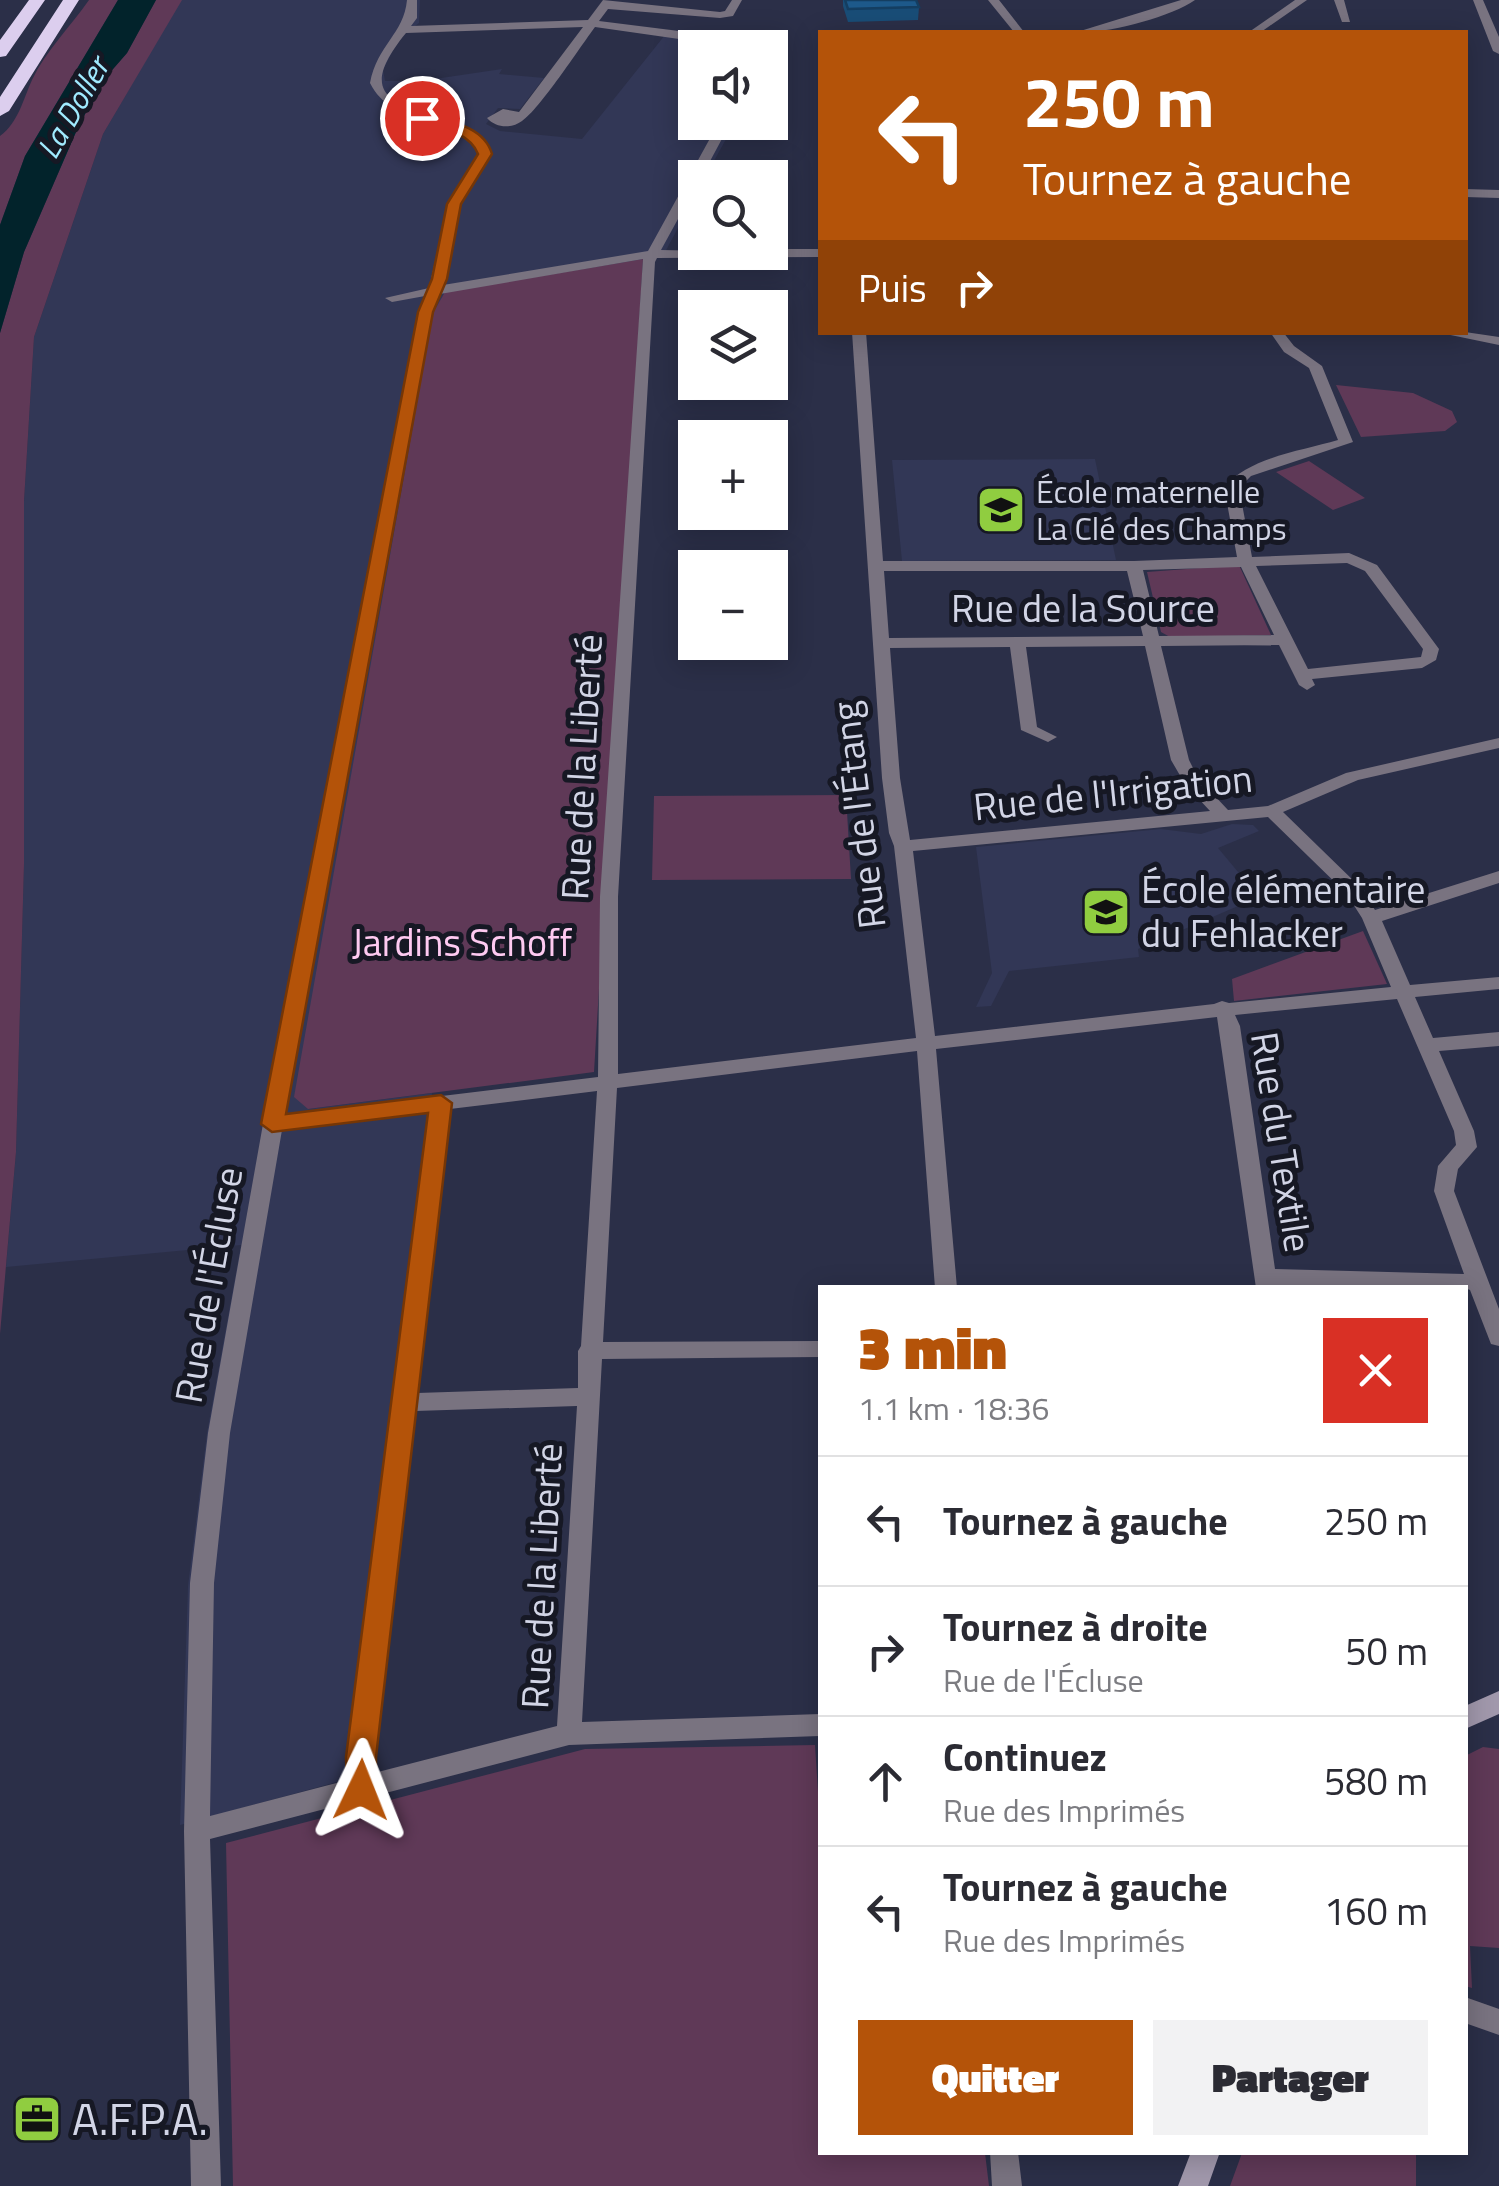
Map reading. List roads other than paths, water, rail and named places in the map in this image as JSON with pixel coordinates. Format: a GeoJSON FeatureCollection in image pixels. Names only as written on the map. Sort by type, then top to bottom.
{"type":"FeatureCollection","features":[{"type":"Feature","properties":{"kind":"highway"},"geometry":{"type":"LineString","coordinates":[[0,36],[18,0]]}},
{"type":"Feature","properties":{"kind":"highway"},"geometry":{"type":"LineString","coordinates":[[0,52],[38,0]]}},
{"type":"Feature","properties":{"kind":"highway"},"geometry":{"type":"LineString","coordinates":[[0,110],[71,0]]}},
{"type":"Feature","properties":{"kind":"main road"},"geometry":{"type":"LineString","coordinates":[[1468,1717],[1499,1702]]}},
{"type":"Feature","properties":{"kind":"main road"},"geometry":{"type":"LineString","coordinates":[[1193,2186],[1205,2155]]}},
{"type":"Feature","properties":{"kind":"street"},"geometry":{"type":"LineString","coordinates":[[402,30],[411,18],[412,0]]}},
{"type":"Feature","properties":{"kind":"street"},"geometry":{"type":"LineString","coordinates":[[517,120],[607,3],[720,15],[729,14],[737,0]]}},
{"type":"Feature","properties":{"kind":"street"},"geometry":{"type":"LineString","coordinates":[[993,0],[1017,30]]}},
{"type":"Feature","properties":{"kind":"street"},"geometry":{"type":"LineString","coordinates":[[1090,30],[1190,0]]}},
{"type":"Feature","properties":{"kind":"street"},"geometry":{"type":"LineString","coordinates":[[1257,30],[1302,0]]}},
{"type":"Feature","properties":{"kind":"street"},"geometry":{"type":"LineString","coordinates":[[1339,0],[1346,20]]}},
{"type":"Feature","properties":{"kind":"street"},"geometry":{"type":"LineString","coordinates":[[1478,0],[1499,51]]}},
{"type":"Feature","properties":{"kind":"street"},"geometry":{"type":"LineString","coordinates":[[402,30],[592,23],[678,34]]}},
{"type":"Feature","properties":{"kind":"street","name":"Rue de l'Écluse"},"geometry":{"type":"LineString","coordinates":[[206,2186],[198,1831],[202,1582],[219,1433],[272,1124],[426,312],[454,204],[485,154],[483,145],[466,132],[405,112],[388,103],[377,89],[375,76],[380,62],[402,30]]}},
{"type":"Feature","properties":{"kind":"street","name":"Rue de la Liberté"},"geometry":{"type":"LineString","coordinates":[[569,1734],[607,1081],[608,897],[652,254],[714,140]]}},
{"type":"Feature","properties":{"kind":"street"},"geometry":{"type":"LineString","coordinates":[[1468,194],[1499,194]]}},
{"type":"Feature","properties":{"kind":"street"},"geometry":{"type":"LineString","coordinates":[[392,298],[652,254],[818,253]]}},
{"type":"Feature","properties":{"kind":"street","name":"Rue de l'Étang"},"geometry":{"type":"LineString","coordinates":[[860,335],[891,783],[903,846],[926,1042],[946,1285]]}},
{"type":"Feature","properties":{"kind":"street"},"geometry":{"type":"LineString","coordinates":[[876,566],[1134,566],[1245,559],[1350,558],[1365,563],[1431,649],[1428,660],[1306,682],[1245,559],[1231,487],[1236,480],[1346,442],[1314,366],[1289,349],[1278,335]]}},
{"type":"Feature","properties":{"kind":"street"},"geometry":{"type":"LineString","coordinates":[[1461,335],[1499,341]]}},
{"type":"Feature","properties":{"kind":"street"},"geometry":{"type":"LineString","coordinates":[[1134,566],[1180,760],[1191,780],[1222,814]]}},
{"type":"Feature","properties":{"kind":"street","name":"Rue de la Source"},"geometry":{"type":"LineString","coordinates":[[881,642],[1285,640]]}},
{"type":"Feature","properties":{"kind":"street"},"geometry":{"type":"LineString","coordinates":[[1017,642],[1029,730],[1048,737]]}},
{"type":"Feature","properties":{"kind":"street","name":"Rue de l'Irrigation"},"geometry":{"type":"LineString","coordinates":[[903,846],[1272,811],[1315,791],[1400,765],[1499,743]]}},
{"type":"Feature","properties":{"kind":"street"},"geometry":{"type":"LineString","coordinates":[[1272,811],[1352,889],[1371,918],[1404,991],[1464,1131],[1467,1147],[1448,1166],[1444,1191],[1499,1338]]}},
{"type":"Feature","properties":{"kind":"street"},"geometry":{"type":"LineString","coordinates":[[1371,918],[1499,877]]}},
{"type":"Feature","properties":{"kind":"street"},"geometry":{"type":"LineString","coordinates":[[272,1124],[926,1042],[1222,1008],[1499,983]]}},
{"type":"Feature","properties":{"kind":"street","name":"Rue du Textile"},"geometry":{"type":"LineString","coordinates":[[1222,1008],[1230,1026],[1266,1282]]}},
{"type":"Feature","properties":{"kind":"street"},"geometry":{"type":"LineString","coordinates":[[1427,1045],[1499,1039]]}},
{"type":"Feature","properties":{"kind":"street"},"geometry":{"type":"LineString","coordinates":[[361,1790],[361,1757],[441,1103]]}},
{"type":"Feature","properties":{"kind":"street"},"geometry":{"type":"LineString","coordinates":[[1266,1282],[1478,1282]]}},
{"type":"Feature","properties":{"kind":"street"},"geometry":{"type":"LineString","coordinates":[[589,1351],[818,1349]]}},
{"type":"Feature","properties":{"kind":"street"},"geometry":{"type":"LineString","coordinates":[[404,1402],[586,1397]]}},
{"type":"Feature","properties":{"kind":"street"},"geometry":{"type":"LineString","coordinates":[[198,1831],[569,1734],[818,1725]]}},
{"type":"Feature","properties":{"kind":"street"},"geometry":{"type":"LineString","coordinates":[[1468,2011],[1499,2022]]}},
{"type":"Feature","properties":{"kind":"street"},"geometry":{"type":"LineString","coordinates":[[1004,2155],[1007,2186]]}},
{"type":"Feature","properties":{"kind":"water","name":"La Doller"},"geometry":{"type":"Polygon","coordinates":[[[118,0],[156,0],[127,53],[100,84],[76,132],[24,252],[0,333],[0,225],[25,156],[118,0]]]}},
{"type":"Feature","properties":{"kind":"place","name":"École maternelle La Clé des Champs"},"geometry":{"type":"Point","coordinates":[1001,510]}},
{"type":"Feature","properties":{"kind":"place","name":"École élémentaire du Fehlacker"},"geometry":{"type":"Point","coordinates":[1106,912]}},
{"type":"Feature","properties":{"kind":"place","name":"A.F.P.A."},"geometry":{"type":"Point","coordinates":[37,2119]}},
{"type":"Feature","properties":{"kind":"park label","name":"Jardins Schoff"},"geometry":{"type":"Point","coordinates":[462,943]}}]}
